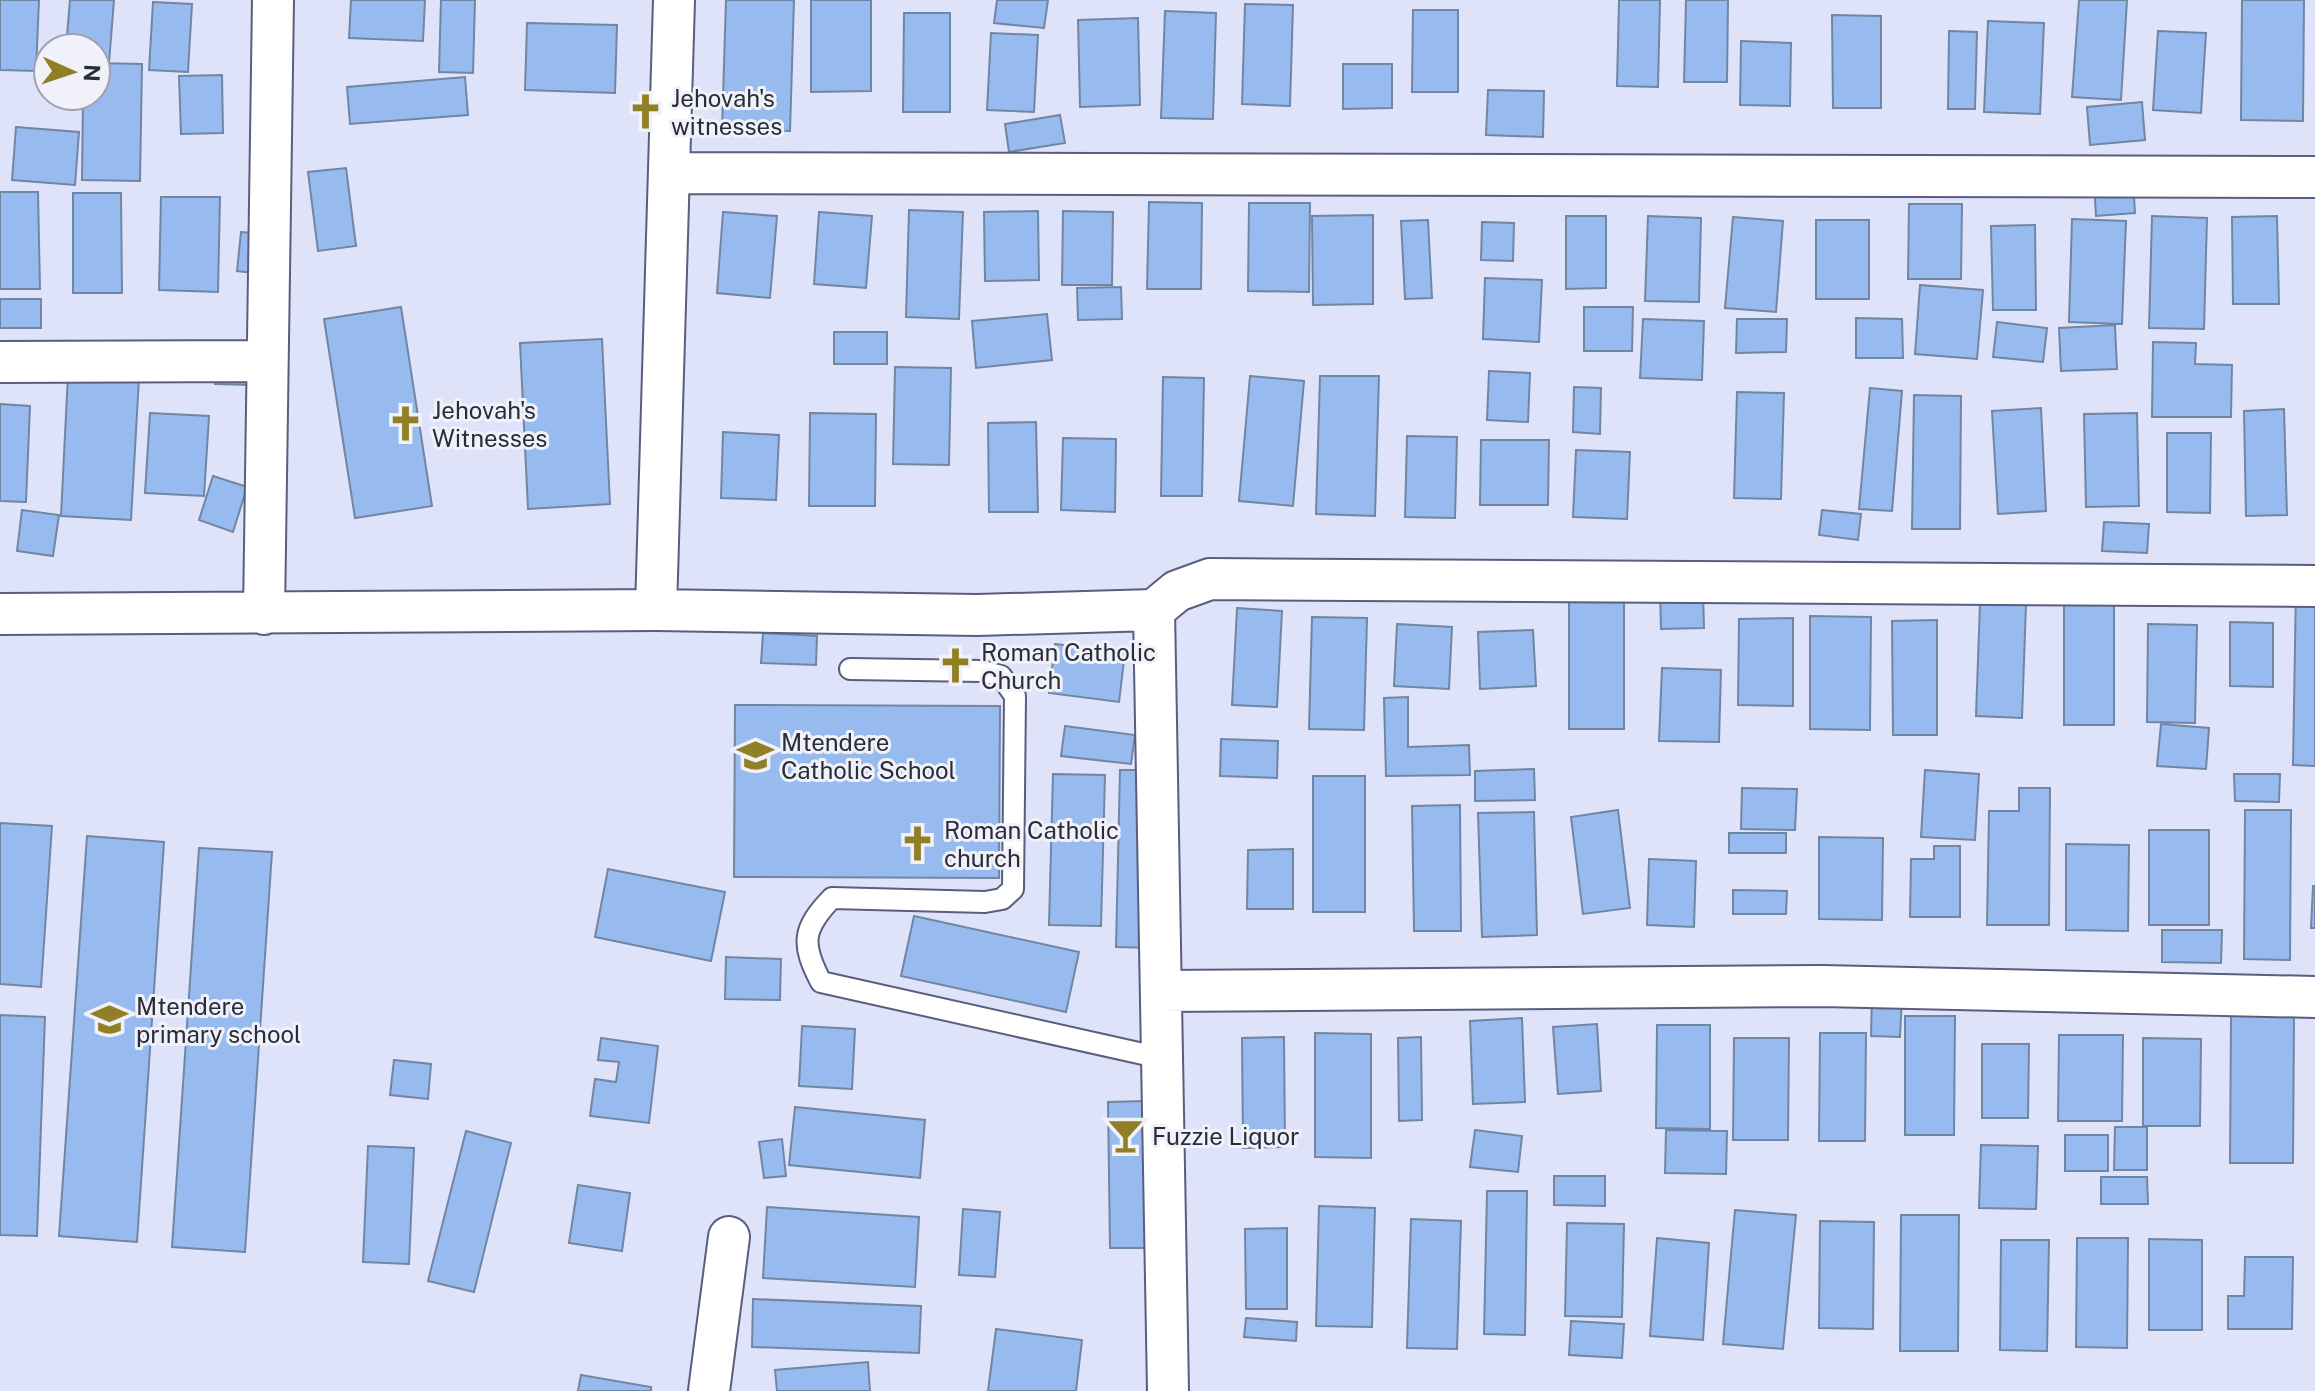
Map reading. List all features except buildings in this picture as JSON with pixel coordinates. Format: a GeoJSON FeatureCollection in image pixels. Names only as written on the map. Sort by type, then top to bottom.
{"type":"FeatureCollection","features":[{"type":"Feature","properties":{"kind":"street"},"geometry":{"type":"LineString","coordinates":[[264,614],[273,0]]}},
{"type":"Feature","properties":{"kind":"street"},"geometry":{"type":"LineString","coordinates":[[656,610],[674,0]]}},
{"type":"Feature","properties":{"kind":"street"},"geometry":{"type":"LineString","coordinates":[[669,173],[2315,177]]}},
{"type":"Feature","properties":{"kind":"street"},"geometry":{"type":"LineString","coordinates":[[0,362],[266,361]]}},
{"type":"Feature","properties":{"kind":"street"},"geometry":{"type":"LineString","coordinates":[[0,614],[656,610],[977,615],[1154,610],[1177,591],[1210,579],[2315,586]]}},
{"type":"Feature","properties":{"kind":"street"},"geometry":{"type":"LineString","coordinates":[[1154,610],[1168,1391]]}},
{"type":"Feature","properties":{"kind":"street"},"geometry":{"type":"LineString","coordinates":[[1161,991],[1822,986],[2315,997]]}},
{"type":"Feature","properties":{"kind":"street"},"geometry":{"type":"LineString","coordinates":[[709,1391],[729,1237]]}},
{"type":"Feature","properties":{"kind":"lane"},"geometry":{"type":"LineString","coordinates":[[850,669],[982,671],[1001,676],[1015,696],[1013,889],[1002,899],[985,902],[832,898],[812,918],[806,954],[821,982],[1161,1058]]}},
{"type":"Feature","properties":{"kind":"place","name":"Jehovah's witnesses"},"geometry":{"type":"Point","coordinates":[645,112]}},
{"type":"Feature","properties":{"kind":"place","name":"Jehovah's Witnesses"},"geometry":{"type":"Point","coordinates":[406,424]}},
{"type":"Feature","properties":{"kind":"place","name":"Roman Catholic Church"},"geometry":{"type":"Point","coordinates":[955,666]}},
{"type":"Feature","properties":{"kind":"place","name":"Mtendere Catholic School"},"geometry":{"type":"Point","coordinates":[755,756]}},
{"type":"Feature","properties":{"kind":"place","name":"Roman Catholic church"},"geometry":{"type":"Point","coordinates":[918,844]}},
{"type":"Feature","properties":{"kind":"place","name":"Mtendere primary school"},"geometry":{"type":"Point","coordinates":[110,1020]}},
{"type":"Feature","properties":{"kind":"place","name":"Fuzzie Liquor"},"geometry":{"type":"Point","coordinates":[1126,1136]}}]}
